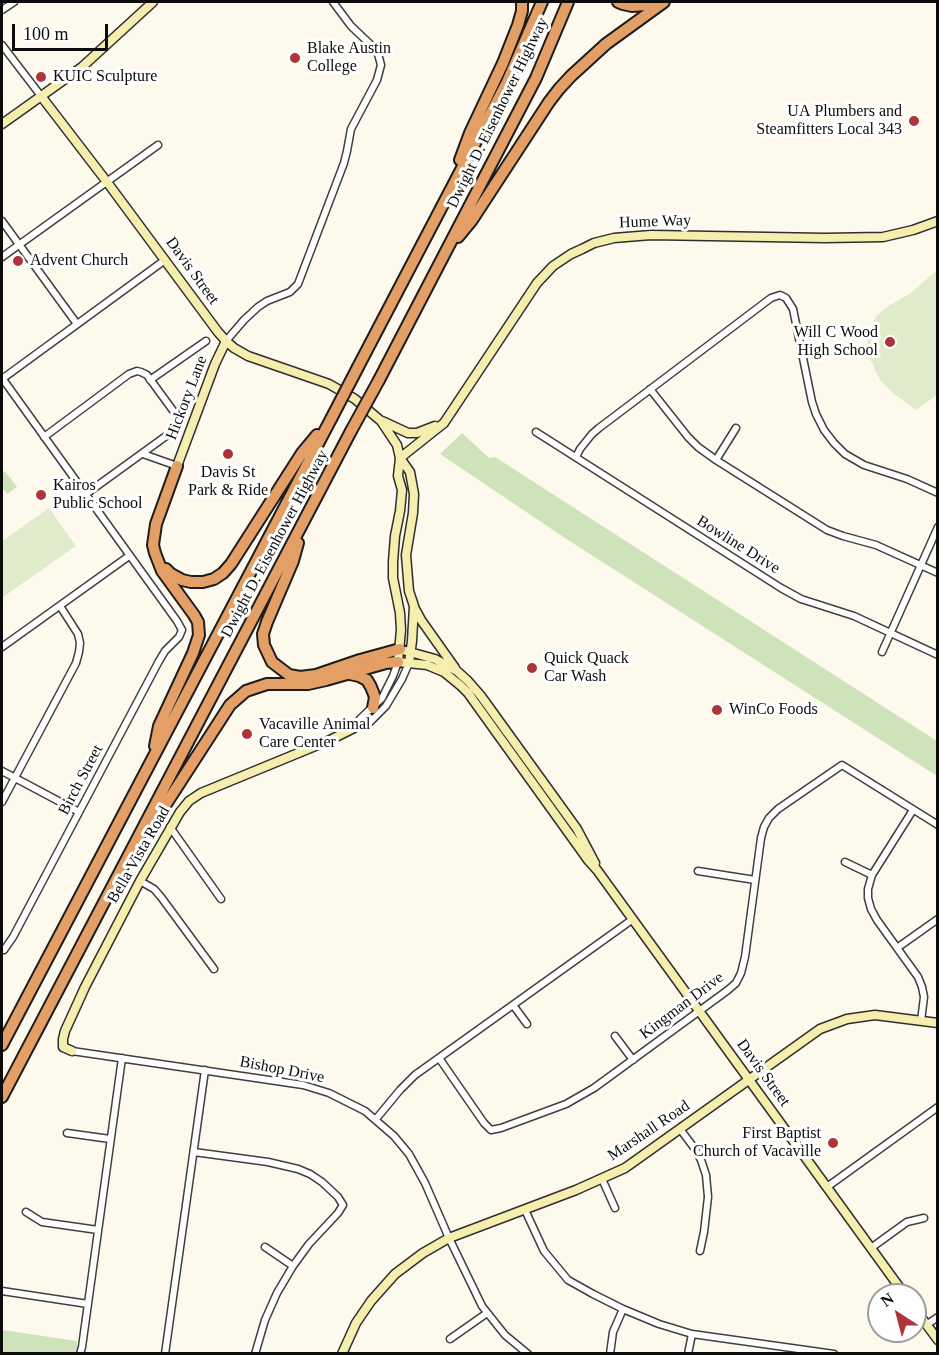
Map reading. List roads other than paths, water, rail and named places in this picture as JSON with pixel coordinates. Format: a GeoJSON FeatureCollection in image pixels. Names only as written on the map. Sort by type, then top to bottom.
{"type":"FeatureCollection","features":[{"type":"Feature","properties":{"kind":"highway"},"geometry":{"type":"LineString","coordinates":[[444,202],[470,133],[518,25],[522,2]]}},
{"type":"Feature","properties":{"kind":"highway","name":"Dwight D. Eisenhower Highway"},"geometry":{"type":"LineString","coordinates":[[2,1045],[507,82],[543,2]]}},
{"type":"Feature","properties":{"kind":"highway","name":"Dwight D. Eisenhower Highway"},"geometry":{"type":"LineString","coordinates":[[2,1097],[536,78],[568,2]]}},
{"type":"Feature","properties":{"kind":"highway"},"geometry":{"type":"LineString","coordinates":[[618,2],[632,6],[656,2]]}},
{"type":"Feature","properties":{"kind":"highway"},"geometry":{"type":"LineString","coordinates":[[443,256],[472,220],[559,88],[606,44],[664,2]]}},
{"type":"Feature","properties":{"kind":"highway"},"geometry":{"type":"LineString","coordinates":[[158,561],[171,574],[191,582],[214,579],[223,573],[302,453],[331,419]]}},
{"type":"Feature","properties":{"kind":"highway"},"geometry":{"type":"LineString","coordinates":[[151,761],[159,726],[193,653],[199,629],[194,615],[162,571],[153,545],[154,530],[177,466]]}},
{"type":"Feature","properties":{"kind":"highway"},"geometry":{"type":"LineString","coordinates":[[302,524],[293,561],[270,612],[263,634],[264,645],[272,662],[289,675],[300,677],[315,675],[400,649]]}},
{"type":"Feature","properties":{"kind":"highway"},"geometry":{"type":"LineString","coordinates":[[138,837],[166,804],[225,712],[246,691],[267,684],[308,684],[386,663],[403,663]]}},
{"type":"Feature","properties":{"kind":"highway"},"geometry":{"type":"LineString","coordinates":[[348,674],[359,676],[368,682],[375,696],[373,708]]}},
{"type":"Feature","properties":{"kind":"street"},"geometry":{"type":"LineString","coordinates":[[2,10],[14,2]]}},
{"type":"Feature","properties":{"kind":"street"},"geometry":{"type":"LineString","coordinates":[[2,124],[82,67],[153,2]]}},
{"type":"Feature","properties":{"kind":"street"},"geometry":{"type":"LineString","coordinates":[[226,340],[258,307],[290,292],[298,284],[344,163],[351,129],[377,80],[381,64],[378,54],[351,26],[333,2]]}},
{"type":"Feature","properties":{"kind":"street","name":"Davis Street"},"geometry":{"type":"LineString","coordinates":[[2,45],[218,332],[234,348],[248,356],[329,384],[355,399],[381,421],[397,445],[400,458],[398,476],[402,490],[395,537],[393,578],[400,613],[400,649],[403,663]]}},
{"type":"Feature","properties":{"kind":"street"},"geometry":{"type":"LineString","coordinates":[[2,257],[158,145]]}},
{"type":"Feature","properties":{"kind":"street"},"geometry":{"type":"LineString","coordinates":[[2,221],[77,324]]}},
{"type":"Feature","properties":{"kind":"street","name":"Hume Way"},"geometry":{"type":"LineString","coordinates":[[400,458],[444,423],[537,283],[563,259],[594,243],[614,238],[651,235],[883,237],[914,230],[938,221]]}},
{"type":"Feature","properties":{"kind":"street"},"geometry":{"type":"LineString","coordinates":[[2,647],[129,556],[2,378],[165,261]]}},
{"type":"Feature","properties":{"kind":"street"},"geometry":{"type":"LineString","coordinates":[[576,457],[592,434],[771,298],[780,295],[786,298],[793,309],[812,402],[820,422],[834,443],[845,454],[864,465],[907,479],[938,493]]}},
{"type":"Feature","properties":{"kind":"street","name":"Hickory Lane"},"geometry":{"type":"LineString","coordinates":[[177,466],[226,340]]}},
{"type":"Feature","properties":{"kind":"street"},"geometry":{"type":"LineString","coordinates":[[150,380],[206,341]]}},
{"type":"Feature","properties":{"kind":"street"},"geometry":{"type":"LineString","coordinates":[[44,437],[132,372],[147,375],[177,416],[177,426],[143,454],[86,494]]}},
{"type":"Feature","properties":{"kind":"street"},"geometry":{"type":"LineString","coordinates":[[650,389],[688,438],[716,460],[827,530],[843,537],[876,545],[938,573]]}},
{"type":"Feature","properties":{"kind":"street"},"geometry":{"type":"LineString","coordinates":[[381,421],[408,433],[417,433],[444,423]]}},
{"type":"Feature","properties":{"kind":"street"},"geometry":{"type":"LineString","coordinates":[[716,460],[736,428]]}},
{"type":"Feature","properties":{"kind":"street","name":"Bowline Drive"},"geometry":{"type":"LineString","coordinates":[[536,432],[781,588],[801,599],[854,616],[938,655]]}},
{"type":"Feature","properties":{"kind":"street"},"geometry":{"type":"LineString","coordinates":[[143,454],[177,466]]}},
{"type":"Feature","properties":{"kind":"street","name":"Davis Street"},"geometry":{"type":"LineString","coordinates":[[400,458],[410,472],[414,494],[406,555],[409,591],[414,606],[411,652],[403,663]]}},
{"type":"Feature","properties":{"kind":"street"},"geometry":{"type":"LineString","coordinates":[[882,652],[938,527]]}},
{"type":"Feature","properties":{"kind":"street","name":"Birch Street"},"geometry":{"type":"LineString","coordinates":[[2,949],[4,950],[13,937],[159,661],[165,651],[182,634],[178,623],[129,556]]}},
{"type":"Feature","properties":{"kind":"street"},"geometry":{"type":"LineString","coordinates":[[2,802],[76,663],[80,642],[78,634],[60,606]]}},
{"type":"Feature","properties":{"kind":"street"},"geometry":{"type":"LineString","coordinates":[[414,606],[421,620],[457,671]]}},
{"type":"Feature","properties":{"kind":"street","name":"Davis Street"},"geometry":{"type":"LineString","coordinates":[[400,649],[435,659],[457,671],[481,696],[577,829],[594,859],[597,870]]}},
{"type":"Feature","properties":{"kind":"street","name":"Davis Street"},"geometry":{"type":"LineString","coordinates":[[403,663],[427,665],[444,672],[468,693],[896,1283]]}},
{"type":"Feature","properties":{"kind":"street","name":"Bella Vista Road"},"geometry":{"type":"LineString","coordinates":[[354,728],[360,718],[382,698],[403,663]]}},
{"type":"Feature","properties":{"kind":"street","name":"Bella Vista Road"},"geometry":{"type":"LineString","coordinates":[[72,1051],[63,1047],[63,1039],[85,987],[170,827],[189,801],[201,793],[354,728],[366,726],[386,705],[402,679],[403,663]]}},
{"type":"Feature","properties":{"kind":"street","name":"Kingman Drive"},"geometry":{"type":"LineString","coordinates":[[439,1058],[491,1130],[566,1104],[580,1097],[633,1060],[736,983],[745,957],[761,838],[769,818],[778,809],[842,765],[938,825]]}},
{"type":"Feature","properties":{"kind":"street"},"geometry":{"type":"LineString","coordinates":[[2,771],[79,812]]}},
{"type":"Feature","properties":{"kind":"street"},"geometry":{"type":"LineString","coordinates":[[913,810],[872,874],[868,898],[876,920],[918,977],[924,997],[921,1021]]}},
{"type":"Feature","properties":{"kind":"street"},"geometry":{"type":"LineString","coordinates":[[170,827],[221,899]]}},
{"type":"Feature","properties":{"kind":"street"},"geometry":{"type":"LineString","coordinates":[[845,862],[872,874]]}},
{"type":"Feature","properties":{"kind":"street"},"geometry":{"type":"LineString","coordinates":[[698,871],[755,880]]}},
{"type":"Feature","properties":{"kind":"street"},"geometry":{"type":"LineString","coordinates":[[140,881],[161,897],[214,969]]}},
{"type":"Feature","properties":{"kind":"street"},"geometry":{"type":"LineString","coordinates":[[376,1119],[407,1082],[633,919]]}},
{"type":"Feature","properties":{"kind":"street"},"geometry":{"type":"LineString","coordinates":[[897,948],[938,919]]}},
{"type":"Feature","properties":{"kind":"street"},"geometry":{"type":"LineString","coordinates":[[513,1005],[527,1024]]}},
{"type":"Feature","properties":{"kind":"street","name":"Marshall Road"},"geometry":{"type":"LineString","coordinates":[[342,1353],[364,1311],[386,1283],[412,1261],[449,1238],[602,1179],[637,1160],[820,1029],[838,1021],[874,1015],[938,1023]]}},
{"type":"Feature","properties":{"kind":"street"},"geometry":{"type":"LineString","coordinates":[[615,1036],[633,1060]]}},
{"type":"Feature","properties":{"kind":"street","name":"Bishop Drive"},"geometry":{"type":"LineString","coordinates":[[72,1051],[303,1085],[329,1093],[365,1111],[394,1136],[418,1168],[477,1296],[505,1335],[528,1353]]}},
{"type":"Feature","properties":{"kind":"street"},"geometry":{"type":"LineString","coordinates":[[80,1353],[122,1059]]}},
{"type":"Feature","properties":{"kind":"street"},"geometry":{"type":"LineString","coordinates":[[165,1353],[205,1070]]}},
{"type":"Feature","properties":{"kind":"street"},"geometry":{"type":"LineString","coordinates":[[827,1187],[938,1107]]}},
{"type":"Feature","properties":{"kind":"street"},"geometry":{"type":"LineString","coordinates":[[680,1129],[695,1149],[706,1175],[708,1197],[705,1232],[700,1251]]}},
{"type":"Feature","properties":{"kind":"street"},"geometry":{"type":"LineString","coordinates":[[67,1132],[110,1139]]}},
{"type":"Feature","properties":{"kind":"street"},"geometry":{"type":"LineString","coordinates":[[194,1152],[268,1162],[298,1169],[322,1182],[343,1205],[293,1266],[265,1320],[255,1353]]}},
{"type":"Feature","properties":{"kind":"street"},"geometry":{"type":"LineString","coordinates":[[602,1179],[615,1208]]}},
{"type":"Feature","properties":{"kind":"street"},"geometry":{"type":"LineString","coordinates":[[525,1210],[544,1251],[568,1280],[623,1309],[659,1324],[692,1334],[834,1353]]}},
{"type":"Feature","properties":{"kind":"street"},"geometry":{"type":"LineString","coordinates":[[26,1212],[42,1222],[98,1230]]}},
{"type":"Feature","properties":{"kind":"street"},"geometry":{"type":"LineString","coordinates":[[871,1248],[907,1221],[924,1218]]}},
{"type":"Feature","properties":{"kind":"street"},"geometry":{"type":"LineString","coordinates":[[265,1247],[293,1266]]}},
{"type":"Feature","properties":{"kind":"street"},"geometry":{"type":"LineString","coordinates":[[2,1291],[88,1304]]}},
{"type":"Feature","properties":{"kind":"street"},"geometry":{"type":"LineString","coordinates":[[610,1353],[613,1332],[623,1309]]}},
{"type":"Feature","properties":{"kind":"street"},"geometry":{"type":"LineString","coordinates":[[450,1339],[487,1312]]}},
{"type":"Feature","properties":{"kind":"street"},"geometry":{"type":"LineString","coordinates":[[927,1326],[938,1340]]}},
{"type":"Feature","properties":{"kind":"street"},"geometry":{"type":"LineString","coordinates":[[688,1353],[692,1334]]}},
{"type":"Feature","properties":{"kind":"street"},"geometry":{"type":"LineString","coordinates":[[765,1352],[766,1344]]}},
{"type":"Feature","properties":{"kind":"place","name":"Blake Austin College"},"geometry":{"type":"Point","coordinates":[295,58]}},
{"type":"Feature","properties":{"kind":"place","name":"KUIC Sculpture"},"geometry":{"type":"Point","coordinates":[41,77]}},
{"type":"Feature","properties":{"kind":"place","name":"UA Plumbers and Steamfitters Local 343"},"geometry":{"type":"Point","coordinates":[914,121]}},
{"type":"Feature","properties":{"kind":"place","name":"Advent Church"},"geometry":{"type":"Point","coordinates":[18,261]}},
{"type":"Feature","properties":{"kind":"place","name":"Will C Wood High School"},"geometry":{"type":"Point","coordinates":[890,342]}},
{"type":"Feature","properties":{"kind":"place","name":"Davis St Park & Ride"},"geometry":{"type":"Point","coordinates":[228,454]}},
{"type":"Feature","properties":{"kind":"place","name":"Kairos Public School"},"geometry":{"type":"Point","coordinates":[41,495]}},
{"type":"Feature","properties":{"kind":"place","name":"Quick Quack Car Wash"},"geometry":{"type":"Point","coordinates":[532,668]}},
{"type":"Feature","properties":{"kind":"place","name":"WinCo Foods"},"geometry":{"type":"Point","coordinates":[717,710]}},
{"type":"Feature","properties":{"kind":"place","name":"Vacaville Animal Care Center"},"geometry":{"type":"Point","coordinates":[247,734]}},
{"type":"Feature","properties":{"kind":"place","name":"First Baptist Church of Vacaville"},"geometry":{"type":"Point","coordinates":[833,1143]}}]}
